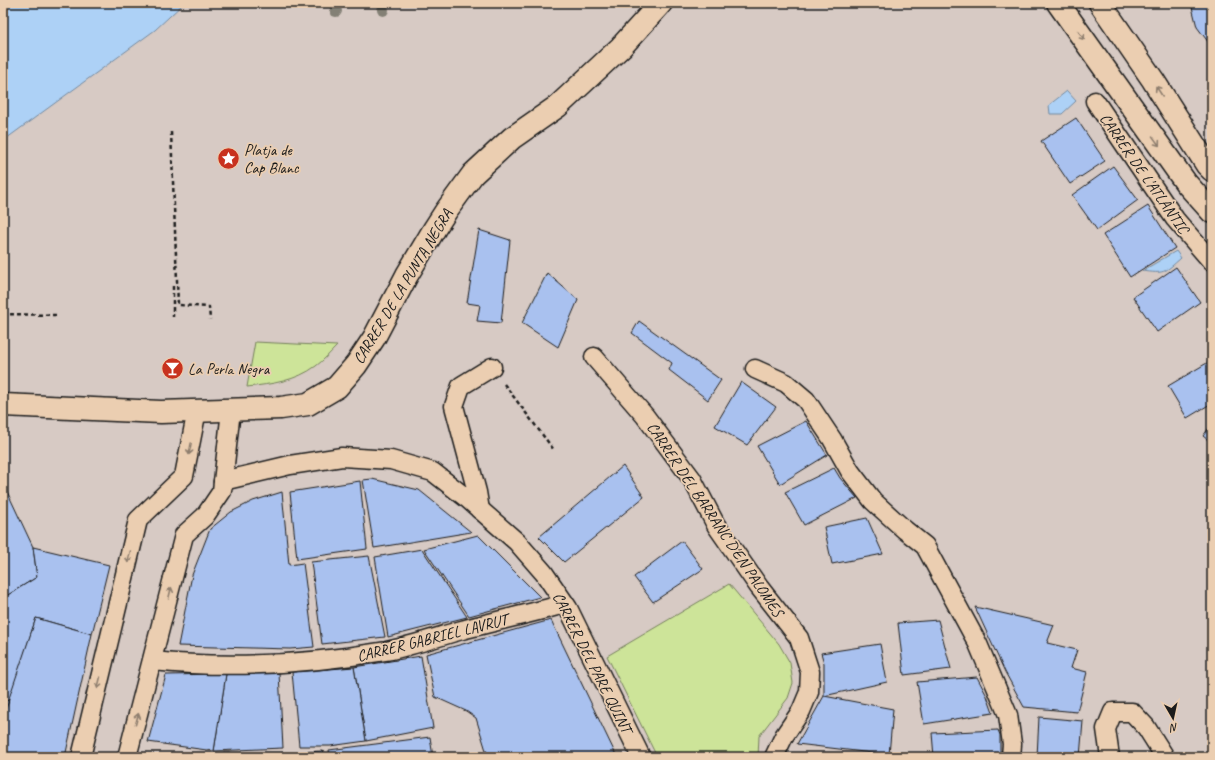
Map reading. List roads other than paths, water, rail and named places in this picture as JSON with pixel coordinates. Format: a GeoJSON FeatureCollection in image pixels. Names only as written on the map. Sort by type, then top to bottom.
{"type":"FeatureCollection","features":[{"type":"Feature","properties":{"kind":"street","name":"CARRER DE LA PUNTA NEGRA"},"geometry":{"type":"LineString","coordinates":[[3,405],[154,412],[281,408],[308,404],[337,387],[356,365],[374,338],[407,275],[431,235],[446,211],[473,174],[512,138],[558,106],[621,47],[661,3]]}},
{"type":"Feature","properties":{"kind":"street"},"geometry":{"type":"LineString","coordinates":[[1058,3],[1186,183],[1212,212]]}},
{"type":"Feature","properties":{"kind":"street"},"geometry":{"type":"LineString","coordinates":[[1100,3],[1207,165],[1212,170]]}},
{"type":"Feature","properties":{"kind":"street"},"geometry":{"type":"LineString","coordinates":[[1113,3],[1115,25]]}},
{"type":"Feature","properties":{"kind":"street","name":"CARRER DE L'ATLÀNTIC"},"geometry":{"type":"LineString","coordinates":[[1095,101],[1174,219],[1212,262]]}},
{"type":"Feature","properties":{"kind":"street","name":"CARRER DEL BARRANC D'EN PALOMES"},"geometry":{"type":"LineString","coordinates":[[594,356],[645,416],[692,479],[716,525],[759,587],[799,638],[810,672],[809,692],[801,711],[784,736],[774,757]]}},
{"type":"Feature","properties":{"kind":"street"},"geometry":{"type":"LineString","coordinates":[[480,510],[477,492],[454,406],[461,386],[492,367]]}},
{"type":"Feature","properties":{"kind":"street"},"geometry":{"type":"LineString","coordinates":[[755,370],[786,383],[806,400],[832,439],[850,471],[873,501],[925,546],[978,644],[1008,715],[1012,744],[1011,757]]}},
{"type":"Feature","properties":{"kind":"street"},"geometry":{"type":"LineString","coordinates":[[81,757],[138,520],[184,476],[198,410]]}},
{"type":"Feature","properties":{"kind":"street"},"geometry":{"type":"LineString","coordinates":[[127,757],[153,661],[184,535],[205,516],[222,490],[231,410]]}},
{"type":"Feature","properties":{"kind":"street","name":"CARRER DEL PARE QUINT"},"geometry":{"type":"LineString","coordinates":[[223,481],[290,465],[342,456],[391,460],[433,472],[517,542],[544,573],[566,604],[641,757]]}},
{"type":"Feature","properties":{"kind":"street","name":"CARRER GABRIEL LAVRUT"},"geometry":{"type":"LineString","coordinates":[[153,661],[186,664],[247,666],[320,661],[388,650],[566,604]]}},
{"type":"Feature","properties":{"kind":"street"},"geometry":{"type":"LineString","coordinates":[[1110,757],[1106,729],[1113,712],[1132,712],[1146,727],[1165,757]]}},
{"type":"Feature","properties":{"kind":"water"},"geometry":{"type":"Polygon","coordinates":[[[3,3],[184,3],[155,30],[3,141],[3,3]]]}},
{"type":"Feature","properties":{"kind":"water"},"geometry":{"type":"Polygon","coordinates":[[[1067,91],[1076,101],[1062,114],[1050,114],[1049,105],[1067,91]]]}},
{"type":"Feature","properties":{"kind":"water"},"geometry":{"type":"Polygon","coordinates":[[[1176,251],[1181,258],[1171,267],[1160,272],[1142,271],[1176,251]]]}},
{"type":"Feature","properties":{"kind":"place","name":"Platja de Cap Blanc"},"geometry":{"type":"Point","coordinates":[229,158]}},
{"type":"Feature","properties":{"kind":"place","name":"La Perla Negra"},"geometry":{"type":"Point","coordinates":[172,368]}}]}
